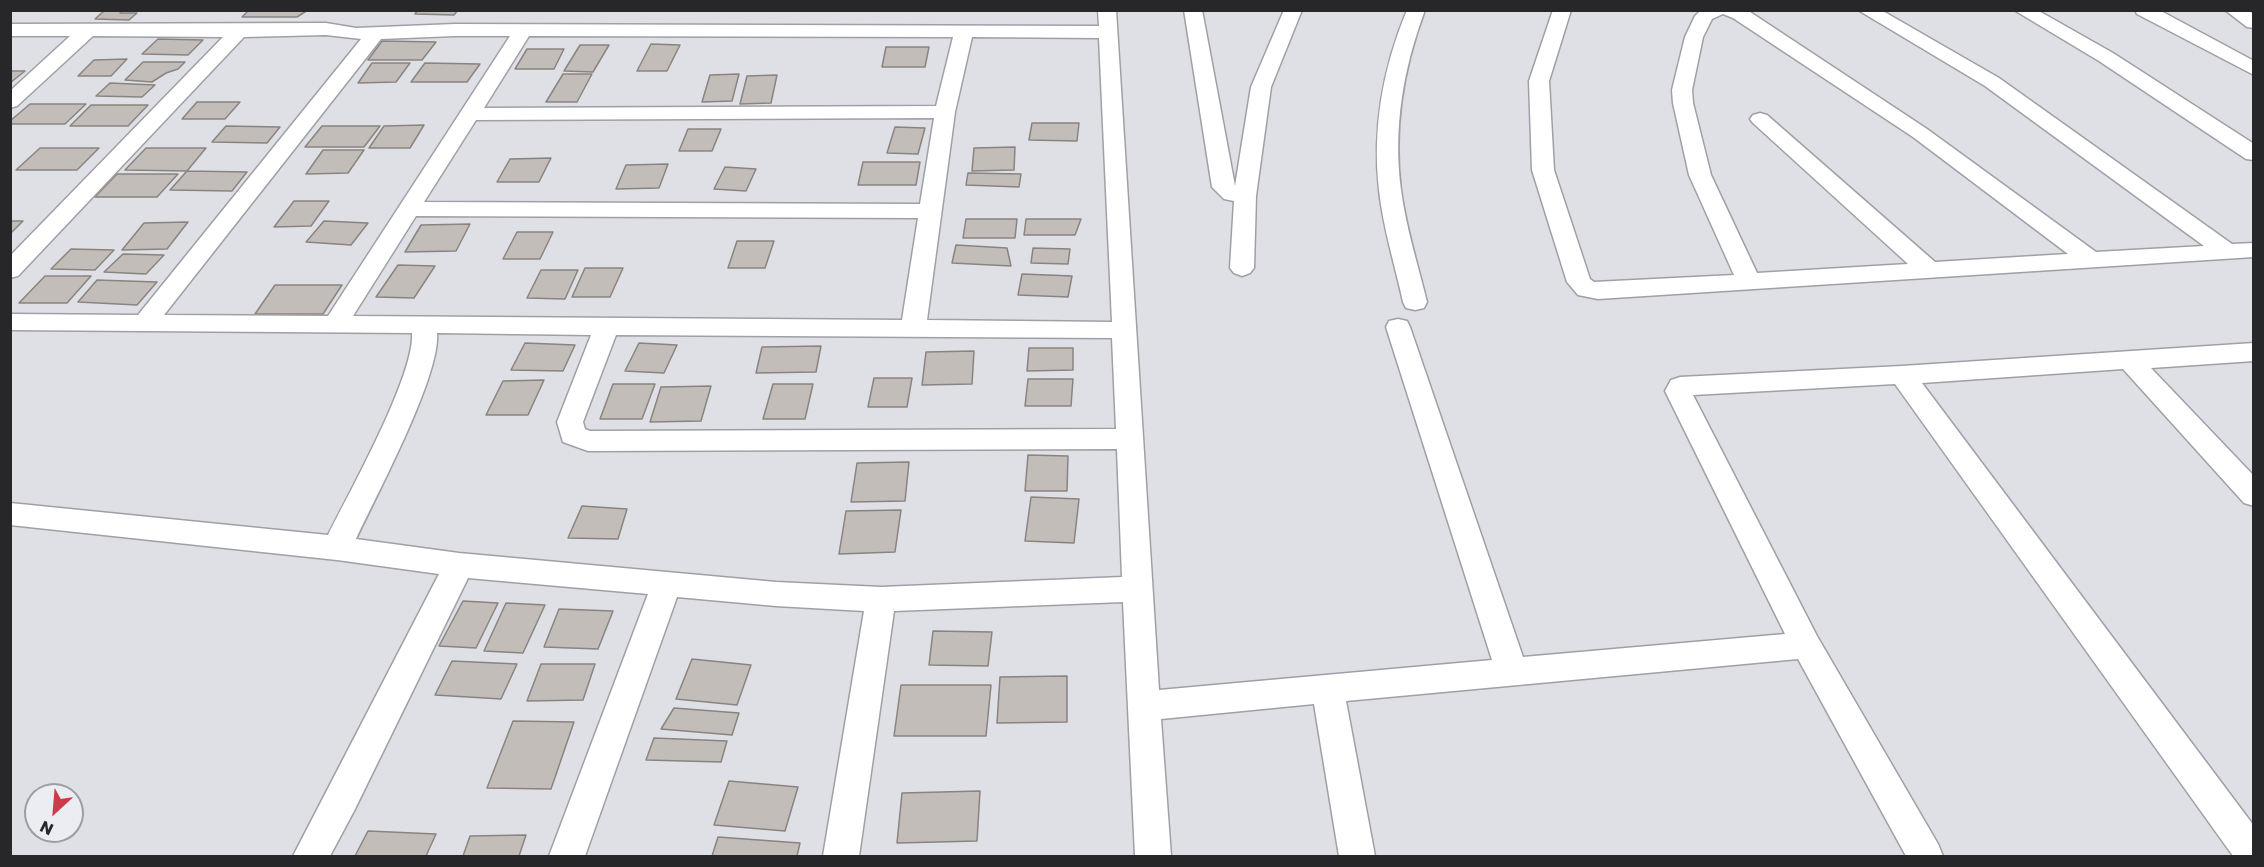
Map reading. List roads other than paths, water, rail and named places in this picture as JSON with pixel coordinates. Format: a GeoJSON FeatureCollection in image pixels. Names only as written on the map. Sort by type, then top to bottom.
{"type":"FeatureCollection","features":[{"type":"Feature","properties":{"kind":"street"},"geometry":{"type":"LineString","coordinates":[[326,29],[344,10]]}},
{"type":"Feature","properties":{"kind":"street"},"geometry":{"type":"LineString","coordinates":[[589,30],[600,10]]}},
{"type":"Feature","properties":{"kind":"street"},"geometry":{"type":"LineString","coordinates":[[845,32],[851,10]]}},
{"type":"Feature","properties":{"kind":"street"},"geometry":{"type":"LineString","coordinates":[[1192,10],[1222,187],[1232,194],[1245,196]]}},
{"type":"Feature","properties":{"kind":"street"},"geometry":{"type":"LineString","coordinates":[[1242,268],[1245,196],[1261,87],[1293,10]]}},
{"type":"Feature","properties":{"kind":"street"},"geometry":{"type":"LineString","coordinates":[[1415,302],[1390,190],[1387,119],[1393,77],[1416,10]]}},
{"type":"Feature","properties":{"kind":"street"},"geometry":{"type":"LineString","coordinates":[[1562,10],[1539,81],[1544,170],[1579,282],[1587,289],[1598,291],[2253,250]]}},
{"type":"Feature","properties":{"kind":"street"},"geometry":{"type":"LineString","coordinates":[[1717,10],[1704,16],[1694,37],[1682,90],[1683,103],[1700,175],[1749,282]]}},
{"type":"Feature","properties":{"kind":"street"},"geometry":{"type":"LineString","coordinates":[[1867,10],[1992,82],[2228,252]]}},
{"type":"Feature","properties":{"kind":"street"},"geometry":{"type":"LineString","coordinates":[[2023,10],[2106,57],[2253,154]]}},
{"type":"Feature","properties":{"kind":"street"},"geometry":{"type":"LineString","coordinates":[[2144,10],[2253,69]]}},
{"type":"Feature","properties":{"kind":"street"},"geometry":{"type":"LineString","coordinates":[[2234,10],[2253,23]]}},
{"type":"Feature","properties":{"kind":"street"},"geometry":{"type":"LineString","coordinates":[[1730,11],[1740,14],[1920,134],[2091,260]]}},
{"type":"Feature","properties":{"kind":"street"},"geometry":{"type":"LineString","coordinates":[[10,30],[326,29],[356,34],[523,30],[964,32],[1108,21],[1136,589],[1153,856]]}},
{"type":"Feature","properties":{"kind":"street"},"geometry":{"type":"LineString","coordinates":[[10,102],[88,30]]}},
{"type":"Feature","properties":{"kind":"street"},"geometry":{"type":"LineString","coordinates":[[336,323],[523,30]]}},
{"type":"Feature","properties":{"kind":"street"},"geometry":{"type":"LineString","coordinates":[[10,271],[239,31]]}},
{"type":"Feature","properties":{"kind":"street"},"geometry":{"type":"LineString","coordinates":[[913,329],[945,112],[964,32]]}},
{"type":"Feature","properties":{"kind":"street"},"geometry":{"type":"LineString","coordinates":[[146,321],[375,34]]}},
{"type":"Feature","properties":{"kind":"street"},"geometry":{"type":"LineString","coordinates":[[469,114],[945,112]]}},
{"type":"Feature","properties":{"kind":"street"},"geometry":{"type":"LineString","coordinates":[[1760,119],[1930,271]]}},
{"type":"Feature","properties":{"kind":"street"},"geometry":{"type":"LineString","coordinates":[[407,209],[930,211]]}},
{"type":"Feature","properties":{"kind":"street"},"geometry":{"type":"LineString","coordinates":[[10,322],[146,321],[1125,330]]}},
{"type":"Feature","properties":{"kind":"street"},"geometry":{"type":"LineString","coordinates":[[337,548],[396,425],[414,381],[425,341],[420,324]]}},
{"type":"Feature","properties":{"kind":"street"},"geometry":{"type":"LineString","coordinates":[[607,326],[570,422],[573,435],[588,441],[1129,439]]}},
{"type":"Feature","properties":{"kind":"street"},"geometry":{"type":"LineString","coordinates":[[1398,327],[1512,672]]}},
{"type":"Feature","properties":{"kind":"street"},"geometry":{"type":"LineString","coordinates":[[1925,856],[1806,645],[1678,391],[1680,386],[1902,375],[2253,352]]}},
{"type":"Feature","properties":{"kind":"street"},"geometry":{"type":"LineString","coordinates":[[2130,361],[2253,495]]}},
{"type":"Feature","properties":{"kind":"street"},"geometry":{"type":"LineString","coordinates":[[1902,375],[2253,856]]}},
{"type":"Feature","properties":{"kind":"street"},"geometry":{"type":"LineString","coordinates":[[10,514],[337,548],[459,565],[776,594],[881,599],[1136,589]]}},
{"type":"Feature","properties":{"kind":"street"},"geometry":{"type":"LineString","coordinates":[[311,856],[342,800],[459,565]]}},
{"type":"Feature","properties":{"kind":"street"},"geometry":{"type":"LineString","coordinates":[[567,856],[667,584]]}},
{"type":"Feature","properties":{"kind":"street"},"geometry":{"type":"LineString","coordinates":[[841,856],[881,599]]}},
{"type":"Feature","properties":{"kind":"street"},"geometry":{"type":"LineString","coordinates":[[1144,706],[1806,645]]}},
{"type":"Feature","properties":{"kind":"street"},"geometry":{"type":"LineString","coordinates":[[1328,689],[1357,856]]}}]}
